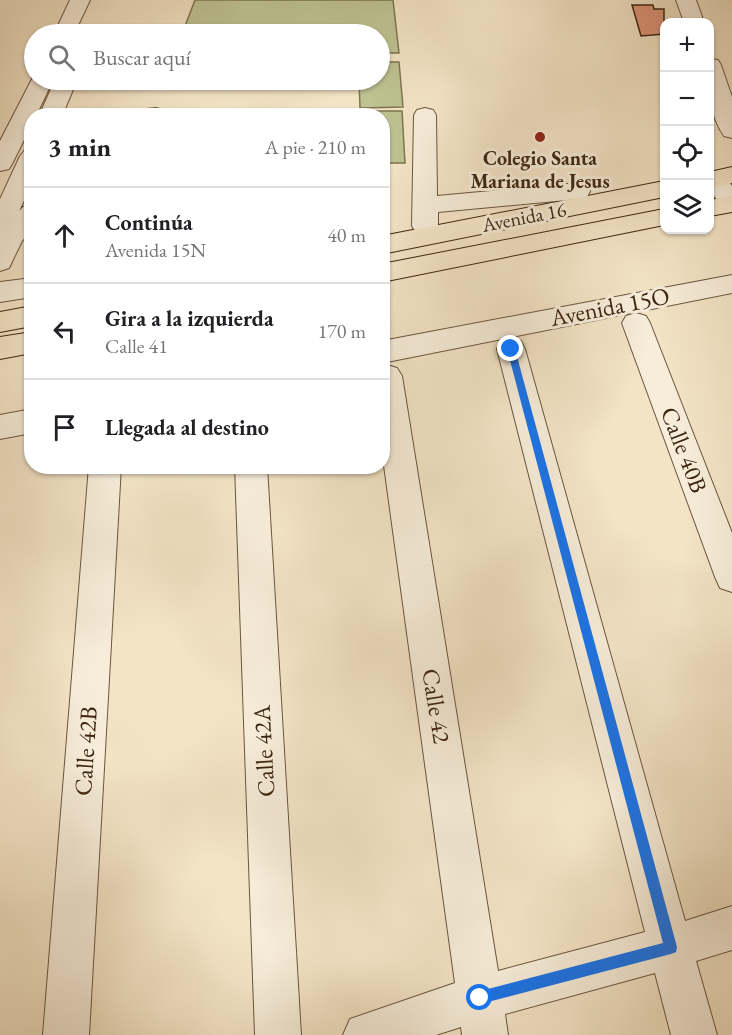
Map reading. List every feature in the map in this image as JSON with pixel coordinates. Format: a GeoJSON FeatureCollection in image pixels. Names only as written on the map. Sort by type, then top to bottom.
{"type":"FeatureCollection","features":[{"type":"Feature","properties":{"kind":"highway","name":"Avenida 16"},"geometry":{"type":"LineString","coordinates":[[390,244],[660,190]]}},
{"type":"Feature","properties":{"kind":"highway"},"geometry":{"type":"LineString","coordinates":[[714,207],[732,204]]}},
{"type":"Feature","properties":{"kind":"highway","name":"Avenida 16"},"geometry":{"type":"LineString","coordinates":[[390,271],[660,218]]}},
{"type":"Feature","properties":{"kind":"highway"},"geometry":{"type":"LineString","coordinates":[[0,322],[24,318]]}},
{"type":"Feature","properties":{"kind":"highway"},"geometry":{"type":"LineString","coordinates":[[0,348],[24,344]]}},
{"type":"Feature","properties":{"kind":"street"},"geometry":{"type":"LineString","coordinates":[[69,24],[80,0]]}},
{"type":"Feature","properties":{"kind":"street"},"geometry":{"type":"LineString","coordinates":[[89,24],[100,0]]}},
{"type":"Feature","properties":{"kind":"street"},"geometry":{"type":"LineString","coordinates":[[686,0],[693,18]]}},
{"type":"Feature","properties":{"kind":"street"},"geometry":{"type":"LineString","coordinates":[[717,59],[732,130]]}},
{"type":"Feature","properties":{"kind":"street"},"geometry":{"type":"LineString","coordinates":[[28,108],[37,90]]}},
{"type":"Feature","properties":{"kind":"street"},"geometry":{"type":"LineString","coordinates":[[54,108],[62,90]]}},
{"type":"Feature","properties":{"kind":"street"},"geometry":{"type":"LineString","coordinates":[[425,115],[425,237]]}},
{"type":"Feature","properties":{"kind":"street"},"geometry":{"type":"LineString","coordinates":[[0,164],[24,116]]}},
{"type":"Feature","properties":{"kind":"street"},"geometry":{"type":"LineString","coordinates":[[0,226],[24,174]]}},
{"type":"Feature","properties":{"kind":"street"},"geometry":{"type":"LineString","coordinates":[[719,178],[732,204]]}},
{"type":"Feature","properties":{"kind":"street"},"geometry":{"type":"LineString","coordinates":[[425,205],[578,191]]}},
{"type":"Feature","properties":{"kind":"street"},"geometry":{"type":"LineString","coordinates":[[0,262],[10,238],[24,222]]}},
{"type":"Feature","properties":{"kind":"street"},"geometry":{"type":"LineString","coordinates":[[0,262],[24,255]]}},
{"type":"Feature","properties":{"kind":"street","name":"Avenida 15O"},"geometry":{"type":"LineString","coordinates":[[390,363],[732,284]]}},
{"type":"Feature","properties":{"kind":"street"},"geometry":{"type":"LineString","coordinates":[[0,292],[24,288]]}},
{"type":"Feature","properties":{"kind":"street","name":"Calle 40B"},"geometry":{"type":"LineString","coordinates":[[636,323],[732,577]]}},
{"type":"Feature","properties":{"kind":"street"},"geometry":{"type":"LineString","coordinates":[[511,349],[694,1035]]}},
{"type":"Feature","properties":{"kind":"street","name":"Calle 42"},"geometry":{"type":"LineString","coordinates":[[390,397],[483,1016]]}},
{"type":"Feature","properties":{"kind":"street"},"geometry":{"type":"LineString","coordinates":[[0,427],[24,422]]}},
{"type":"Feature","properties":{"kind":"street","name":"Calle 42B"},"geometry":{"type":"LineString","coordinates":[[66,1035],[104,474]]}},
{"type":"Feature","properties":{"kind":"street","name":"Calle 42A"},"geometry":{"type":"LineString","coordinates":[[250,474],[278,1035]]}},
{"type":"Feature","properties":{"kind":"street"},"geometry":{"type":"LineString","coordinates":[[366,1035],[483,1016],[671,947],[732,928]]}},
{"type":"Feature","properties":{"kind":"green space"},"geometry":{"type":"Polygon","coordinates":[[[195,0],[393,0],[399,53],[390,53],[390,24],[186,24],[195,0]]]}},
{"type":"Feature","properties":{"kind":"green space"},"geometry":{"type":"Polygon","coordinates":[[[390,62],[399,62],[403,107],[360,108],[359,90],[390,90],[390,62]]]}},
{"type":"Feature","properties":{"kind":"green space"},"geometry":{"type":"Polygon","coordinates":[[[390,111],[402,111],[405,163],[390,163],[390,111]]]}},
{"type":"Feature","properties":{"kind":"building"},"geometry":{"type":"Polygon","coordinates":[[[632,5],[653,5],[654,9],[664,9],[664,18],[660,18],[660,34],[641,36],[632,5]]]}},
{"type":"Feature","properties":{"kind":"place","name":"Colegio Santa Mariana de Jesus"},"geometry":{"type":"Point","coordinates":[540,137]}},
{"type":"Feature","properties":{"kind":"route"},"geometry":{"type":"LineString","coordinates":[[480,998],[671,947],[511,349]]}}]}
